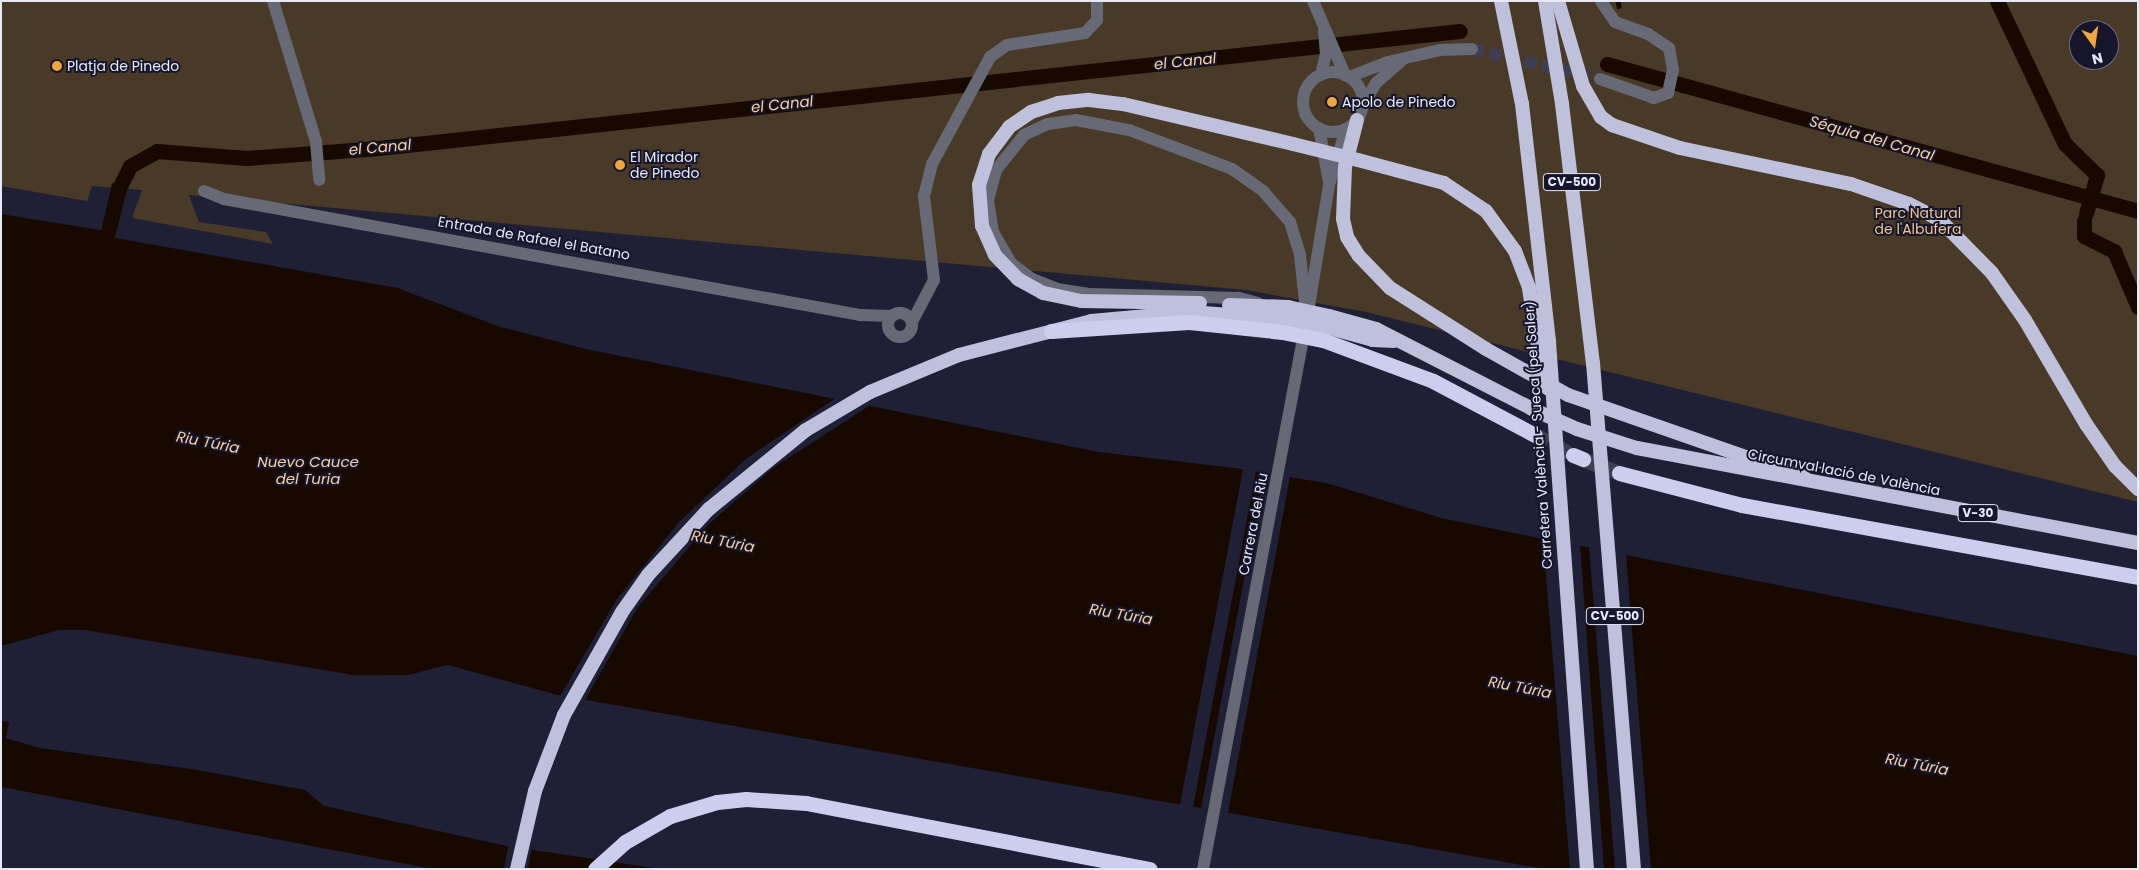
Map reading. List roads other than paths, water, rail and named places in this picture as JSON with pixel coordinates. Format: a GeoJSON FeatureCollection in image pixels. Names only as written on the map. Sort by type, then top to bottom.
{"type":"FeatureCollection","features":[{"type":"Feature","properties":{"kind":"highway","name":"Carretera València - Sueca (pel Saler)"},"geometry":{"type":"LineString","coordinates":[[1501,1],[1522,104],[1543,339],[1550,394],[1587,869]]}},
{"type":"Feature","properties":{"kind":"highway","name":"CV-500"},"geometry":{"type":"LineString","coordinates":[[1545,1],[1562,104],[1593,363],[1634,869]]}},
{"type":"Feature","properties":{"kind":"highway"},"geometry":{"type":"LineString","coordinates":[[1558,1],[1583,86],[1601,117],[1612,125],[1680,148],[1851,184],[1909,204],[1946,226],[1992,273],[2100,445],[2138,489]]}},
{"type":"Feature","properties":{"kind":"highway","name":"Circumval·lació de València"},"geometry":{"type":"LineString","coordinates":[[1543,339],[1529,288],[1515,251],[1486,211],[1444,183],[1293,144],[1123,104],[1074,101],[1031,112],[1009,128],[989,154],[979,185],[982,226],[995,255],[1018,279],[1044,293],[1101,302],[1262,304],[1285,320],[1326,328],[1376,329],[1577,429],[1637,448],[2138,543]]}},
{"type":"Feature","properties":{"kind":"highway"},"geometry":{"type":"LineString","coordinates":[[1352,125],[1345,167],[1343,219],[1348,237],[1359,256],[1390,288],[1486,349],[1568,395],[1719,449],[1780,465],[1818,483]]}},
{"type":"Feature","properties":{"kind":"highway"},"geometry":{"type":"LineString","coordinates":[[517,869],[526,826],[548,756],[578,687],[622,612],[648,575],[709,509],[806,430],[870,392],[959,355],[1051,330],[1189,322],[1285,320],[1326,328],[1433,381],[1535,435]]}},
{"type":"Feature","properties":{"kind":"highway"},"geometry":{"type":"LineString","coordinates":[[1620,473],[1742,505],[2138,577]]}},
{"type":"Feature","properties":{"kind":"highway"},"geometry":{"type":"LineString","coordinates":[[595,869],[625,842],[670,816],[717,802],[772,800],[839,808],[1150,869]]}},
{"type":"Feature","properties":{"kind":"street"},"geometry":{"type":"LineString","coordinates":[[274,1],[316,142],[319,174]]}},
{"type":"Feature","properties":{"kind":"street","name":"Entrada de Rafael el Batano"},"geometry":{"type":"LineString","coordinates":[[860,316],[888,329],[894,337],[903,337],[911,331],[912,322],[934,280],[934,259],[925,222],[924,196],[932,164],[964,103],[986,65],[1007,45],[1085,33],[1097,20],[1096,1]]}},
{"type":"Feature","properties":{"kind":"street"},"geometry":{"type":"LineString","coordinates":[[1313,1],[1332,53],[1347,76],[1360,88],[1363,105]]}},
{"type":"Feature","properties":{"kind":"street"},"geometry":{"type":"LineString","coordinates":[[1600,79],[1654,98],[1668,93],[1673,70],[1669,48],[1648,34],[1615,22],[1601,1]]}},
{"type":"Feature","properties":{"kind":"street"},"geometry":{"type":"LineString","coordinates":[[1321,75],[1347,76],[1440,50],[1472,49]]}},
{"type":"Feature","properties":{"kind":"street"},"geometry":{"type":"LineString","coordinates":[[1332,53],[1321,75],[1307,89],[1304,105],[1306,114],[1319,128],[1332,132],[1352,125],[1376,84],[1402,60]]}},
{"type":"Feature","properties":{"kind":"street"},"geometry":{"type":"LineString","coordinates":[[1262,304],[1239,298],[1081,293],[1032,279],[1008,259],[993,232],[988,200],[996,170],[1024,135],[1048,124],[1076,120],[1129,130],[1232,169],[1264,191],[1290,222],[1300,255],[1307,320]]}},
{"type":"Feature","properties":{"kind":"street","name":"Carrera del Riu"},"geometry":{"type":"LineString","coordinates":[[1203,869],[1307,320],[1329,185],[1352,125]]}},
{"type":"Feature","properties":{"kind":"street","name":"Carrera del Riu"},"geometry":{"type":"LineString","coordinates":[[1319,128],[1329,185]]}},
{"type":"Feature","properties":{"kind":"street","name":"Entrada de Rafael el Batano"},"geometry":{"type":"LineString","coordinates":[[204,191],[224,199],[860,316],[896,314]]}},
{"type":"Feature","properties":{"kind":"street"},"geometry":{"type":"LineString","coordinates":[[888,329],[896,314],[926,296]]}},
{"type":"Feature","properties":{"kind":"street"},"geometry":{"type":"LineString","coordinates":[[896,314],[912,322]]}},
{"type":"Feature","properties":{"kind":"water","name":"Nuevo Cauce del Turia"},"geometry":{"type":"Polygon","coordinates":[[[112,183],[127,189],[115,238],[398,288],[498,326],[586,349],[1099,452],[1205,463],[1327,483],[1442,518],[2138,656],[2138,869],[1545,869],[558,695],[447,665],[409,675],[365,677],[85,630],[59,630],[1,646],[1,214],[101,230],[112,183]]]}},
{"type":"Feature","properties":{"kind":"water"},"geometry":{"type":"Polygon","coordinates":[[[1,721],[9,722],[6,738],[41,748],[199,770],[305,790],[324,806],[507,846],[660,869],[433,869],[1,787],[1,721]]]}},
{"type":"Feature","properties":{"kind":"waterway"},"geometry":{"type":"LineString","coordinates":[[1618,1],[1619,6]]}},
{"type":"Feature","properties":{"kind":"waterway"},"geometry":{"type":"LineString","coordinates":[[1997,1],[2065,144],[2097,175],[2086,213]]}},
{"type":"Feature","properties":{"kind":"waterway","name":"el Canal"},"geometry":{"type":"LineString","coordinates":[[120,186],[130,166],[157,151],[247,158],[379,148],[1460,31]]}},
{"type":"Feature","properties":{"kind":"waterway","name":"Séquia del Canal"},"geometry":{"type":"LineString","coordinates":[[1607,64],[2138,211]]}},
{"type":"Feature","properties":{"kind":"waterway"},"geometry":{"type":"LineString","coordinates":[[2084,221],[2084,236],[2114,251],[2138,307]]}},
{"type":"Feature","properties":{"kind":"tunnel"},"geometry":{"type":"LineString","coordinates":[[1472,49],[1600,79]]}},
{"type":"Feature","properties":{"kind":"tunnel"},"geometry":{"type":"LineString","coordinates":[[1535,435],[1573,455]]}},
{"type":"Feature","properties":{"kind":"tunnel"},"geometry":{"type":"LineString","coordinates":[[1583,459],[1619,473]]}},
{"type":"Feature","properties":{"kind":"place","name":"Platja de Pinedo"},"geometry":{"type":"Point","coordinates":[57,66]}},
{"type":"Feature","properties":{"kind":"place","name":"Apolo de Pinedo"},"geometry":{"type":"Point","coordinates":[1332,102]}},
{"type":"Feature","properties":{"kind":"place","name":"El Mirador de Pinedo"},"geometry":{"type":"Point","coordinates":[620,165]}},
{"type":"Feature","properties":{"kind":"park label","name":"Parc Natural de l'Albufera"},"geometry":{"type":"Point","coordinates":[1918,222]}},
{"type":"Feature","properties":{"kind":"water label","name":"Riu Túria"},"geometry":{"type":"Point","coordinates":[208,442]}},
{"type":"Feature","properties":{"kind":"water label","name":"Riu Túria"},"geometry":{"type":"Point","coordinates":[723,541]}},
{"type":"Feature","properties":{"kind":"water label","name":"Riu Túria"},"geometry":{"type":"Point","coordinates":[1121,614]}},
{"type":"Feature","properties":{"kind":"water label","name":"Riu Túria"},"geometry":{"type":"Point","coordinates":[1520,687]}},
{"type":"Feature","properties":{"kind":"water label","name":"Riu Túria"},"geometry":{"type":"Point","coordinates":[1917,764]}}]}
